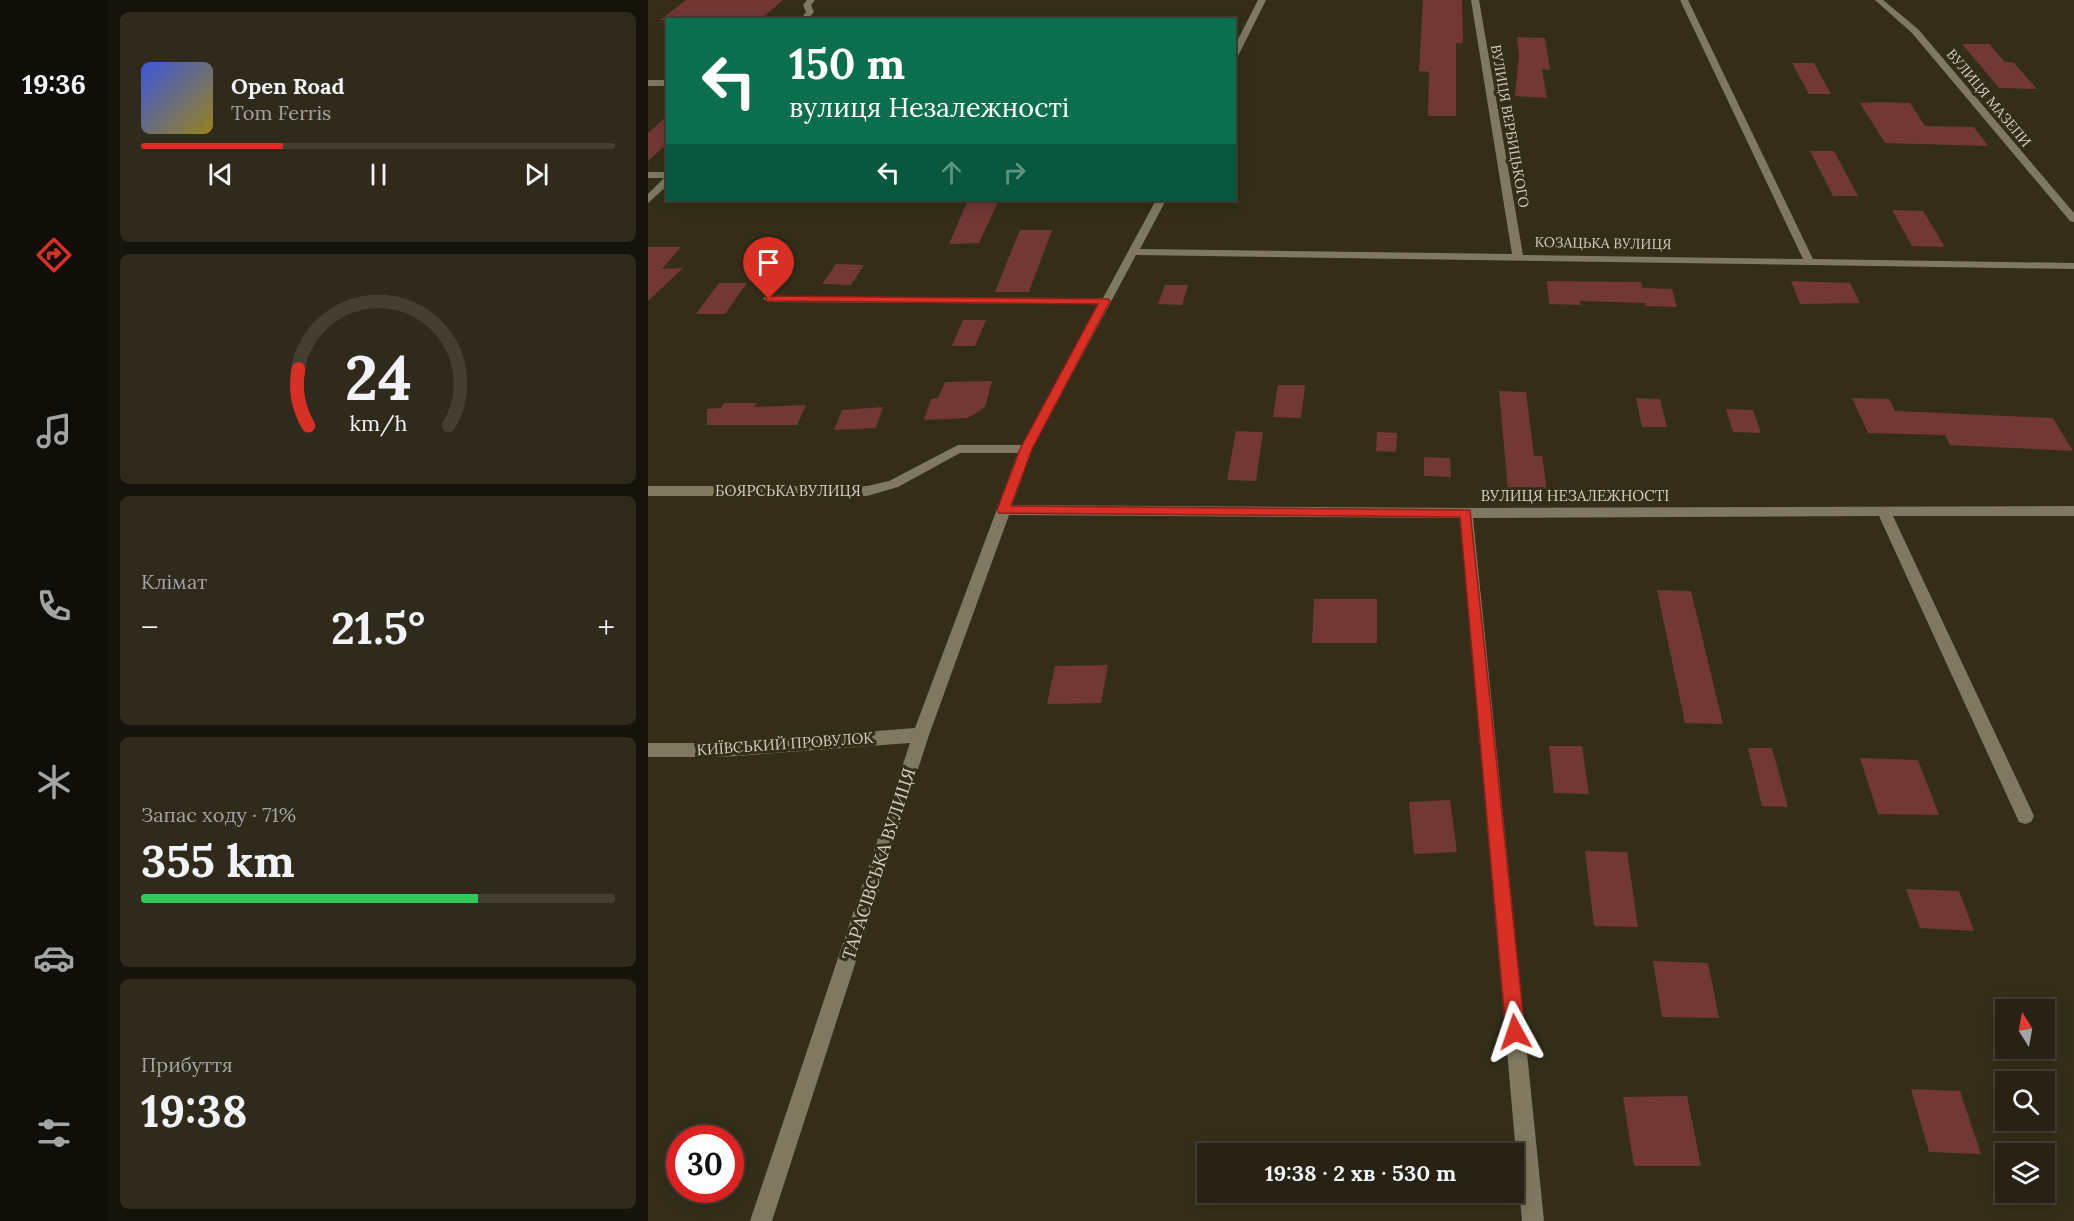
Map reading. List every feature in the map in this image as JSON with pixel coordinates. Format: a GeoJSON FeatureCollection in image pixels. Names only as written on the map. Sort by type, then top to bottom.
{"type":"FeatureCollection","features":[{"type":"Feature","properties":{"kind":"street"},"geometry":{"type":"LineString","coordinates":[[805,18],[810,12],[807,5],[811,0]]}},
{"type":"Feature","properties":{"kind":"street"},"geometry":{"type":"LineString","coordinates":[[1236,52],[1262,0]]}},
{"type":"Feature","properties":{"kind":"street","name":"ВУЛИЦЯ ВЕРБИЦЬКОГО"},"geometry":{"type":"LineString","coordinates":[[1475,0],[1518,257]]}},
{"type":"Feature","properties":{"kind":"street"},"geometry":{"type":"LineString","coordinates":[[1684,0],[1809,261]]}},
{"type":"Feature","properties":{"kind":"street","name":"ВУЛИЦЯ МАЗЕПИ"},"geometry":{"type":"LineString","coordinates":[[1879,0],[1915,31],[2074,219]]}},
{"type":"Feature","properties":{"kind":"street"},"geometry":{"type":"LineString","coordinates":[[648,83],[666,83]]}},
{"type":"Feature","properties":{"kind":"street"},"geometry":{"type":"LineString","coordinates":[[648,176],[666,177]]}},
{"type":"Feature","properties":{"kind":"street"},"geometry":{"type":"LineString","coordinates":[[648,200],[666,179]]}},
{"type":"Feature","properties":{"kind":"street","name":"ТАРАСІВСЬКА ВУЛИЦЯ"},"geometry":{"type":"LineString","coordinates":[[761,1221],[921,735],[1026,449],[1160,201]]}},
{"type":"Feature","properties":{"kind":"street","name":"КОЗАЦЬКА ВУЛИЦЯ"},"geometry":{"type":"LineString","coordinates":[[1131,252],[2074,266]]}},
{"type":"Feature","properties":{"kind":"street"},"geometry":{"type":"LineString","coordinates":[[769,299],[1105,301]]}},
{"type":"Feature","properties":{"kind":"street","name":"БОЯРСЬКА ВУЛИЦЯ"},"geometry":{"type":"LineString","coordinates":[[648,491],[867,491],[892,484],[958,449],[1026,449]]}},
{"type":"Feature","properties":{"kind":"street","name":"ВУЛИЦЯ НЕЗАЛЕЖНОСТІ"},"geometry":{"type":"LineString","coordinates":[[1003,510],[1466,513],[2074,511]]}},
{"type":"Feature","properties":{"kind":"street"},"geometry":{"type":"LineString","coordinates":[[1884,512],[2025,816]]}},
{"type":"Feature","properties":{"kind":"street"},"geometry":{"type":"LineString","coordinates":[[1466,513],[1533,1221]]}},
{"type":"Feature","properties":{"kind":"street","name":"КИЇВСЬКИЙ ПРОВУЛОК"},"geometry":{"type":"LineString","coordinates":[[648,750],[723,750],[921,735]]}},
{"type":"Feature","properties":{"kind":"building"},"geometry":{"type":"Polygon","coordinates":[[[686,0],[783,0],[762,18],[666,18],[666,20],[660,20],[686,0]]]}},
{"type":"Feature","properties":{"kind":"building"},"geometry":{"type":"Polygon","coordinates":[[[1423,0],[1462,0],[1463,43],[1456,43],[1456,116],[1428,116],[1429,72],[1419,71],[1423,0]]]}},
{"type":"Feature","properties":{"kind":"building"},"geometry":{"type":"Polygon","coordinates":[[[1517,37],[1545,38],[1550,70],[1542,69],[1547,98],[1515,96],[1519,55],[1517,37]]]}},
{"type":"Feature","properties":{"kind":"building"},"geometry":{"type":"Polygon","coordinates":[[[1962,44],[1989,44],[2005,62],[2014,63],[2037,89],[1999,88],[1962,44]]]}},
{"type":"Feature","properties":{"kind":"building"},"geometry":{"type":"Polygon","coordinates":[[[1792,63],[1814,63],[1831,94],[1809,94],[1792,63]]]}},
{"type":"Feature","properties":{"kind":"building"},"geometry":{"type":"Polygon","coordinates":[[[1860,103],[1910,103],[1925,126],[1974,127],[1988,146],[1885,143],[1860,103]]]}},
{"type":"Feature","properties":{"kind":"building"},"geometry":{"type":"Polygon","coordinates":[[[666,117],[666,145],[648,161],[648,133],[666,117]]]}},
{"type":"Feature","properties":{"kind":"building"},"geometry":{"type":"Polygon","coordinates":[[[1810,151],[1834,151],[1858,196],[1833,196],[1810,151]]]}},
{"type":"Feature","properties":{"kind":"building"},"geometry":{"type":"Polygon","coordinates":[[[968,201],[998,202],[979,243],[949,244],[968,201]]]}},
{"type":"Feature","properties":{"kind":"building"},"geometry":{"type":"Polygon","coordinates":[[[1892,210],[1923,211],[1945,247],[1912,246],[1892,210]]]}},
{"type":"Feature","properties":{"kind":"building"},"geometry":{"type":"Polygon","coordinates":[[[1020,230],[1052,230],[1029,292],[995,292],[1020,230]]]}},
{"type":"Feature","properties":{"kind":"building"},"geometry":{"type":"Polygon","coordinates":[[[648,247],[681,247],[662,269],[683,268],[648,301],[648,247]]]}},
{"type":"Feature","properties":{"kind":"building"},"geometry":{"type":"Polygon","coordinates":[[[836,264],[864,265],[851,285],[822,284],[836,264]]]}},
{"type":"Feature","properties":{"kind":"building"},"geometry":{"type":"Polygon","coordinates":[[[1547,281],[1641,282],[1642,288],[1672,289],[1677,307],[1646,306],[1645,303],[1580,301],[1581,305],[1549,304],[1547,281]]]}},
{"type":"Feature","properties":{"kind":"building"},"geometry":{"type":"Polygon","coordinates":[[[1791,281],[1850,283],[1860,303],[1800,304],[1791,281]]]}},
{"type":"Feature","properties":{"kind":"building"},"geometry":{"type":"Polygon","coordinates":[[[719,283],[747,283],[725,314],[696,314],[719,283]]]}},
{"type":"Feature","properties":{"kind":"building"},"geometry":{"type":"Polygon","coordinates":[[[1165,285],[1188,285],[1182,305],[1158,304],[1165,285]]]}},
{"type":"Feature","properties":{"kind":"building"},"geometry":{"type":"Polygon","coordinates":[[[963,320],[986,320],[975,346],[952,346],[963,320]]]}},
{"type":"Feature","properties":{"kind":"building"},"geometry":{"type":"Polygon","coordinates":[[[992,381],[985,407],[975,414],[967,418],[924,420],[931,399],[938,398],[945,382],[992,381]]]}},
{"type":"Feature","properties":{"kind":"building"},"geometry":{"type":"Polygon","coordinates":[[[1278,385],[1305,385],[1301,418],[1273,417],[1278,385]]]}},
{"type":"Feature","properties":{"kind":"building"},"geometry":{"type":"Polygon","coordinates":[[[1499,391],[1526,392],[1534,456],[1542,456],[1547,491],[1508,490],[1499,391]]]}},
{"type":"Feature","properties":{"kind":"building"},"geometry":{"type":"Polygon","coordinates":[[[1636,398],[1660,399],[1667,427],[1642,427],[1636,398]]]}},
{"type":"Feature","properties":{"kind":"building"},"geometry":{"type":"Polygon","coordinates":[[[1852,398],[1889,399],[1895,411],[2053,418],[2073,451],[1950,445],[1945,435],[1868,433],[1852,398]]]}},
{"type":"Feature","properties":{"kind":"building"},"geometry":{"type":"Polygon","coordinates":[[[724,403],[757,403],[754,407],[806,405],[797,425],[707,425],[707,409],[721,408],[724,403]]]}},
{"type":"Feature","properties":{"kind":"building"},"geometry":{"type":"Polygon","coordinates":[[[883,407],[876,428],[834,430],[842,410],[883,407]]]}},
{"type":"Feature","properties":{"kind":"building"},"geometry":{"type":"Polygon","coordinates":[[[1726,409],[1753,410],[1761,433],[1733,432],[1726,409]]]}},
{"type":"Feature","properties":{"kind":"building"},"geometry":{"type":"Polygon","coordinates":[[[1236,431],[1263,432],[1256,481],[1227,480],[1236,431]]]}},
{"type":"Feature","properties":{"kind":"building"},"geometry":{"type":"Polygon","coordinates":[[[1377,432],[1397,433],[1396,452],[1376,451],[1377,432]]]}},
{"type":"Feature","properties":{"kind":"building"},"geometry":{"type":"Polygon","coordinates":[[[1424,457],[1450,458],[1451,477],[1424,476],[1424,457]]]}},
{"type":"Feature","properties":{"kind":"building"},"geometry":{"type":"Polygon","coordinates":[[[1657,590],[1691,591],[1723,724],[1685,723],[1657,590]]]}},
{"type":"Feature","properties":{"kind":"building"},"geometry":{"type":"Polygon","coordinates":[[[1314,599],[1377,599],[1377,643],[1312,643],[1314,599]]]}},
{"type":"Feature","properties":{"kind":"building"},"geometry":{"type":"Polygon","coordinates":[[[1108,665],[1101,703],[1047,704],[1055,666],[1108,665]]]}},
{"type":"Feature","properties":{"kind":"building"},"geometry":{"type":"Polygon","coordinates":[[[1549,746],[1582,746],[1589,794],[1554,793],[1549,746]]]}},
{"type":"Feature","properties":{"kind":"building"},"geometry":{"type":"Polygon","coordinates":[[[1748,748],[1772,748],[1788,807],[1762,806],[1748,748]]]}},
{"type":"Feature","properties":{"kind":"building"},"geometry":{"type":"Polygon","coordinates":[[[1860,758],[1918,760],[1939,815],[1878,814],[1860,758]]]}},
{"type":"Feature","properties":{"kind":"building"},"geometry":{"type":"Polygon","coordinates":[[[1450,800],[1457,852],[1414,854],[1409,802],[1450,800]]]}},
{"type":"Feature","properties":{"kind":"building"},"geometry":{"type":"Polygon","coordinates":[[[1585,851],[1627,852],[1638,927],[1594,926],[1585,851]]]}},
{"type":"Feature","properties":{"kind":"building"},"geometry":{"type":"Polygon","coordinates":[[[1906,889],[1959,891],[1974,931],[1920,928],[1906,889]]]}},
{"type":"Feature","properties":{"kind":"building"},"geometry":{"type":"Polygon","coordinates":[[[1653,961],[1708,963],[1719,1018],[1662,1017],[1653,961]]]}},
{"type":"Feature","properties":{"kind":"building"},"geometry":{"type":"Polygon","coordinates":[[[1911,1089],[1960,1091],[1981,1154],[1929,1152],[1911,1089]]]}},
{"type":"Feature","properties":{"kind":"building"},"geometry":{"type":"Polygon","coordinates":[[[1687,1096],[1701,1166],[1634,1166],[1623,1097],[1687,1096]]]}},
{"type":"Feature","properties":{"kind":"route"},"geometry":{"type":"LineString","coordinates":[[769,299],[1105,301],[1026,449],[1003,510],[1466,513],[1515,1032]]}}]}
